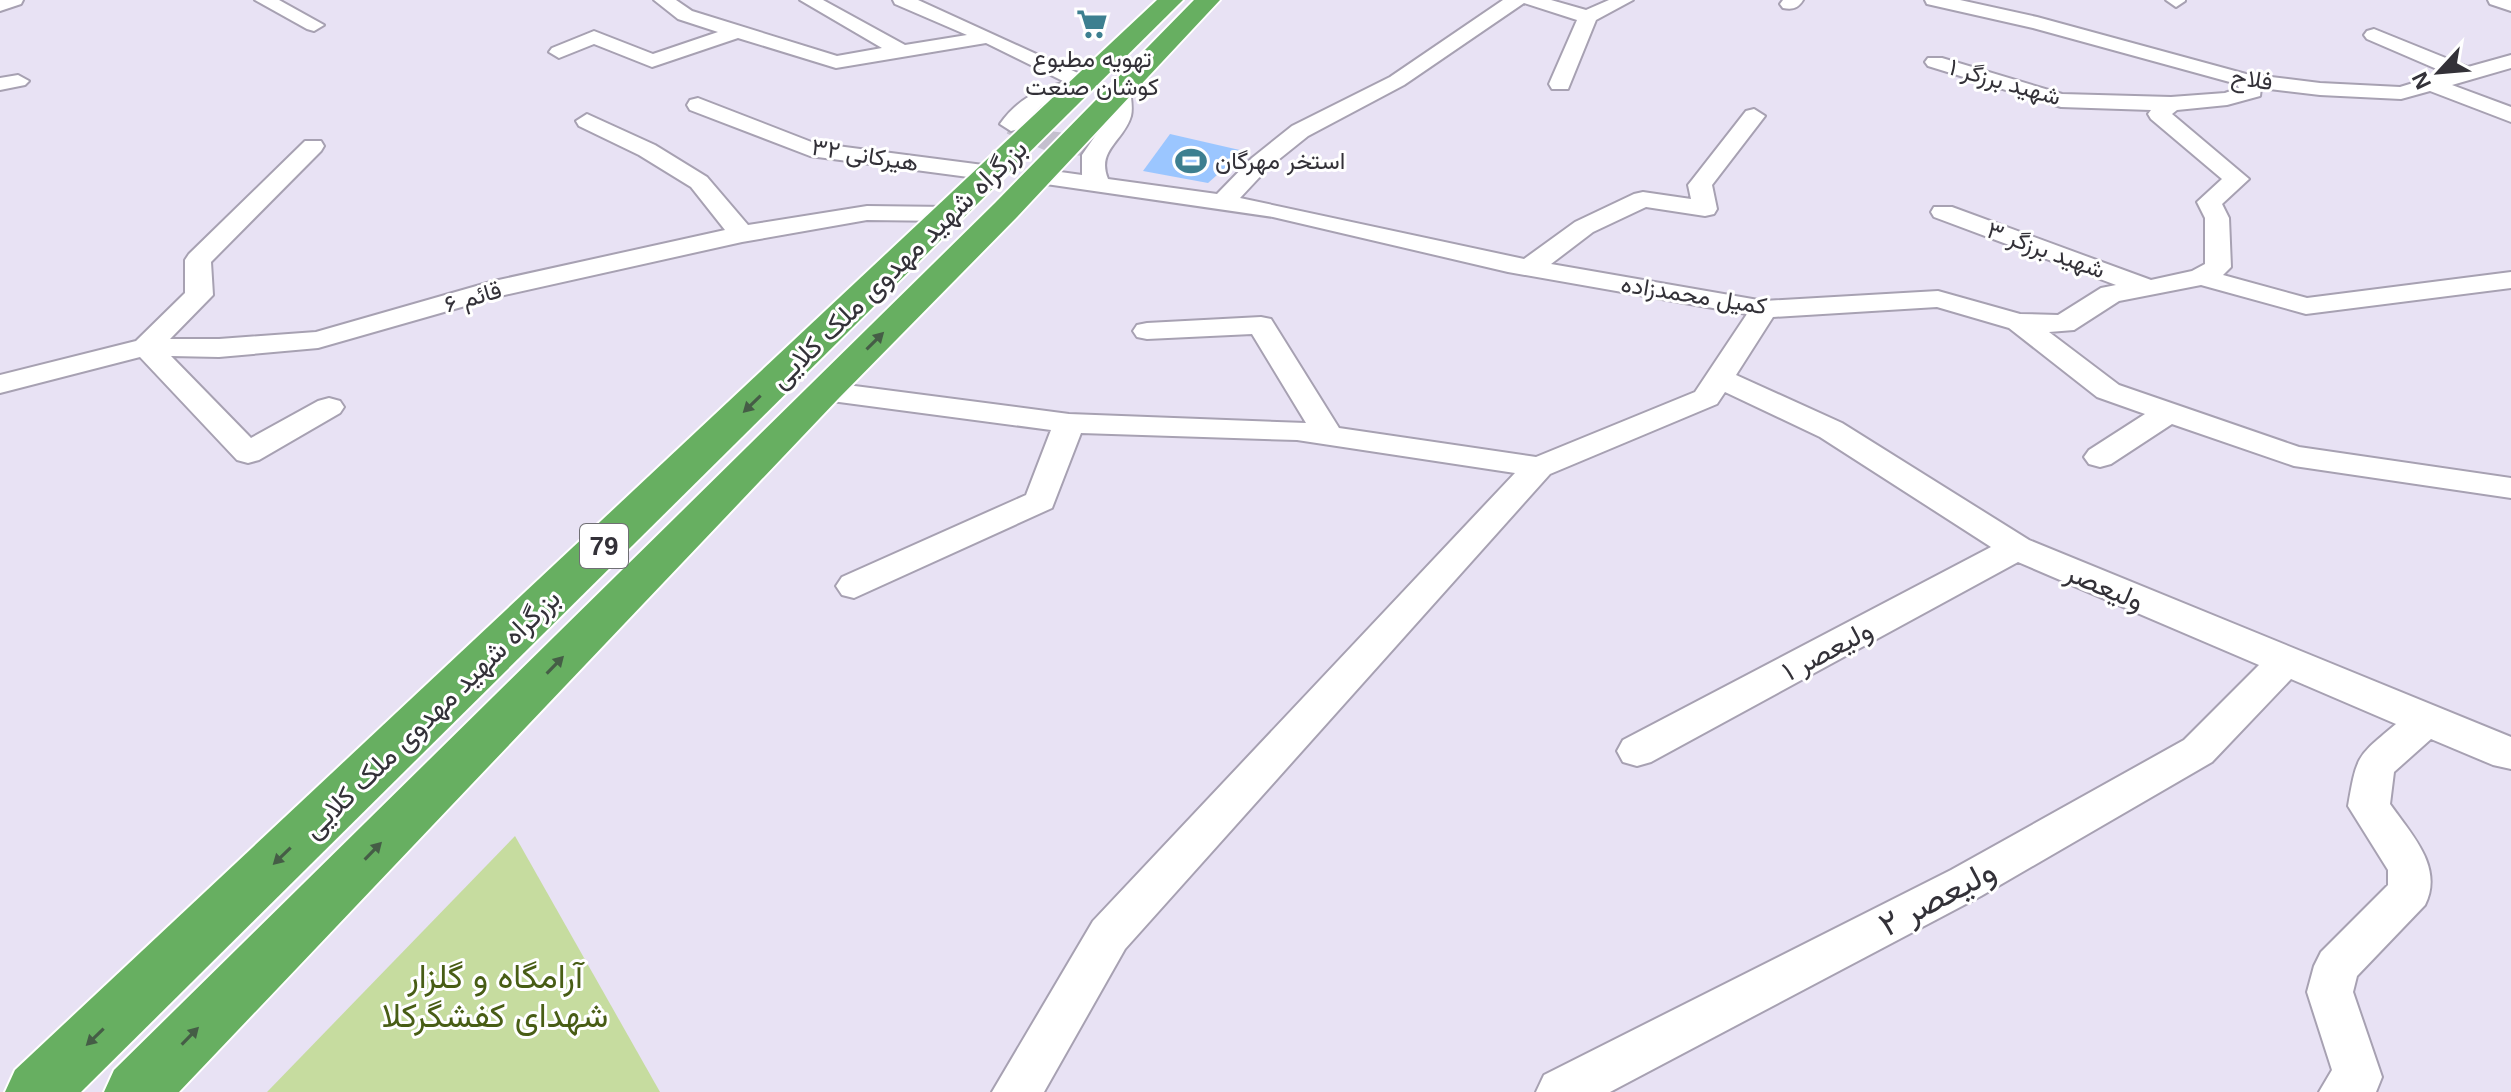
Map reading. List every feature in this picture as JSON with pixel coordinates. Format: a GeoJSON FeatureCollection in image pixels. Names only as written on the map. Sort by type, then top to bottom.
{"type":"FeatureCollection","features":[{"type":"Feature","properties":{"kind":"highway","name":"بزرگراه شهید مهدوی ملک کلایی"},"geometry":{"type":"LineString","coordinates":[[136,1092],[1039,176],[1102,87],[1171,0]]}},
{"type":"Feature","properties":{"kind":"highway","name":"بزرگراه شهید مهدوی ملک کلایی"},"geometry":{"type":"LineString","coordinates":[[37,1092],[991,173],[1208,0]]}},
{"type":"Feature","properties":{"kind":"street"},"geometry":{"type":"LineString","coordinates":[[0,5],[14,0]]}},
{"type":"Feature","properties":{"kind":"street"},"geometry":{"type":"LineString","coordinates":[[264,0],[314,25]]}},
{"type":"Feature","properties":{"kind":"street"},"geometry":{"type":"LineString","coordinates":[[663,0],[685,15],[836,62],[989,37]]}},
{"type":"Feature","properties":{"kind":"street"},"geometry":{"type":"LineString","coordinates":[[809,0],[902,51]]}},
{"type":"Feature","properties":{"kind":"street"},"geometry":{"type":"LineString","coordinates":[[902,0],[1102,87],[1121,113],[1091,159],[1091,171],[1098,184]]}},
{"type":"Feature","properties":{"kind":"street"},"geometry":{"type":"LineString","coordinates":[[1223,202],[1260,163],[1300,131],[1397,81],[1516,0]]}},
{"type":"Feature","properties":{"kind":"street"},"geometry":{"type":"LineString","coordinates":[[1531,0],[1588,17],[1624,0]]}},
{"type":"Feature","properties":{"kind":"street","name":"فلاح"},"geometry":{"type":"LineString","coordinates":[[1934,0],[2245,80],[2367,94],[2401,93],[2511,61]]}},
{"type":"Feature","properties":{"kind":"street"},"geometry":{"type":"LineString","coordinates":[[1996,14],[2020,0]]}},
{"type":"Feature","properties":{"kind":"street"},"geometry":{"type":"LineString","coordinates":[[2497,0],[2511,5]]}},
{"type":"Feature","properties":{"kind":"street"},"geometry":{"type":"LineString","coordinates":[[1560,84],[1588,17]]}},
{"type":"Feature","properties":{"kind":"street"},"geometry":{"type":"LineString","coordinates":[[559,52],[594,37],[652,61],[739,31]]}},
{"type":"Feature","properties":{"kind":"street"},"geometry":{"type":"LineString","coordinates":[[2374,35],[2466,74]]}},
{"type":"Feature","properties":{"kind":"street","name":"شهید برزگر ۱"},"geometry":{"type":"LineString","coordinates":[[1935,62],[2061,100],[2171,104],[2227,99],[2252,91],[2245,80]]}},
{"type":"Feature","properties":{"kind":"street"},"geometry":{"type":"LineString","coordinates":[[2433,85],[2511,115]]}},
{"type":"Feature","properties":{"kind":"street"},"geometry":{"type":"LineString","coordinates":[[1011,124],[1018,111],[1048,93],[1102,87]]}},
{"type":"Feature","properties":{"kind":"street"},"geometry":{"type":"LineString","coordinates":[[2171,104],[2159,114],[2237,179],[2209,202],[2217,218],[2218,267],[2201,277]]}},
{"type":"Feature","properties":{"kind":"street","name":"هیرکانی ۳۲"},"geometry":{"type":"LineString","coordinates":[[698,105],[810,149],[991,173]]}},
{"type":"Feature","properties":{"kind":"street"},"geometry":{"type":"LineString","coordinates":[[1529,268],[1584,227],[1643,199],[1705,209],[1700,185],[1754,116]]}},
{"type":"Feature","properties":{"kind":"street"},"geometry":{"type":"LineString","coordinates":[[587,121],[647,150],[699,182],[742,234]]}},
{"type":"Feature","properties":{"kind":"street"},"geometry":{"type":"LineString","coordinates":[[313,146],[198,260],[199,295],[146,347],[248,453],[329,407]]}},
{"type":"Feature","properties":{"kind":"street","name":"کمیل محمدزاده"},"geometry":{"type":"LineString","coordinates":[[1039,176],[1223,202],[1529,268],[1764,309],[1938,299],[2019,322],[2064,324],[2111,294],[2201,277]]}},
{"type":"Feature","properties":{"kind":"street","name":"شهید برزگر ۳"},"geometry":{"type":"LineString","coordinates":[[1943,212],[2149,288]]}},
{"type":"Feature","properties":{"kind":"street","name":"قائم ۶"},"geometry":{"type":"LineString","coordinates":[[0,384],[146,347],[219,348],[318,340],[494,289],[742,234],[867,213],[949,214]]}},
{"type":"Feature","properties":{"kind":"street"},"geometry":{"type":"LineString","coordinates":[[2201,277],[2306,306],[2511,280]]}},
{"type":"Feature","properties":{"kind":"street"},"geometry":{"type":"LineString","coordinates":[[1017,1092],[1109,935],[1539,467],[1706,398],[1764,309]]}},
{"type":"Feature","properties":{"kind":"street"},"geometry":{"type":"LineString","coordinates":[[2019,322],[2108,391],[2294,456],[2511,488]]}},
{"type":"Feature","properties":{"kind":"street"},"geometry":{"type":"LineString","coordinates":[[1147,331],[1261,325],[1329,436]]}},
{"type":"Feature","properties":{"kind":"street","name":"ولیعصر"},"geometry":{"type":"LineString","coordinates":[[1719,378],[1831,430],[2017,548],[2285,662],[2507,754],[2511,753]]}},
{"type":"Feature","properties":{"kind":"street"},"geometry":{"type":"LineString","coordinates":[[824,391],[1069,423],[1297,431],[1539,467]]}},
{"type":"Feature","properties":{"kind":"street"},"geometry":{"type":"LineString","coordinates":[[2100,457],[2169,412]]}},
{"type":"Feature","properties":{"kind":"street"},"geometry":{"type":"LineString","coordinates":[[854,586],[1040,501],[1069,423]]}},
{"type":"Feature","properties":{"kind":"street","name":"ولیعصر ۱"},"geometry":{"type":"LineString","coordinates":[[1637,751],[2017,548]]}},
{"type":"Feature","properties":{"kind":"street","name":"ولیعصر ۲"},"geometry":{"type":"LineString","coordinates":[[1561,1092],[1966,883],[2198,751],[2285,662]]}},
{"type":"Feature","properties":{"kind":"street"},"geometry":{"type":"LineString","coordinates":[[2344,1092],[2358,1077],[2330,992],[2337,966],[2410,892],[2409,867],[2369,806],[2375,765],[2427,720]]}},
{"type":"Feature","properties":{"kind":"green space","name":"آرامگاه و گلزار شهدای کفشگرکلا"},"geometry":{"type":"Polygon","coordinates":[[[515,836],[660,1092],[267,1092],[515,836]]]}},
{"type":"Feature","properties":{"kind":"water","name":"استخر مهرگان"},"geometry":{"type":"Polygon","coordinates":[[[1170,134],[1244,151],[1208,183],[1143,171],[1170,134]]]}},
{"type":"Feature","properties":{"kind":"tunnel"},"geometry":{"type":"LineString","coordinates":[[1011,124],[1052,142],[1097,147]]}},
{"type":"Feature","properties":{"kind":"place","name":"تهویه مطبوع کوشان صنعت"},"geometry":{"type":"Point","coordinates":[1092,24]}},
{"type":"Feature","properties":{"kind":"place","name":"استخر مهرگان"},"geometry":{"type":"Point","coordinates":[1191,161]}}]}
